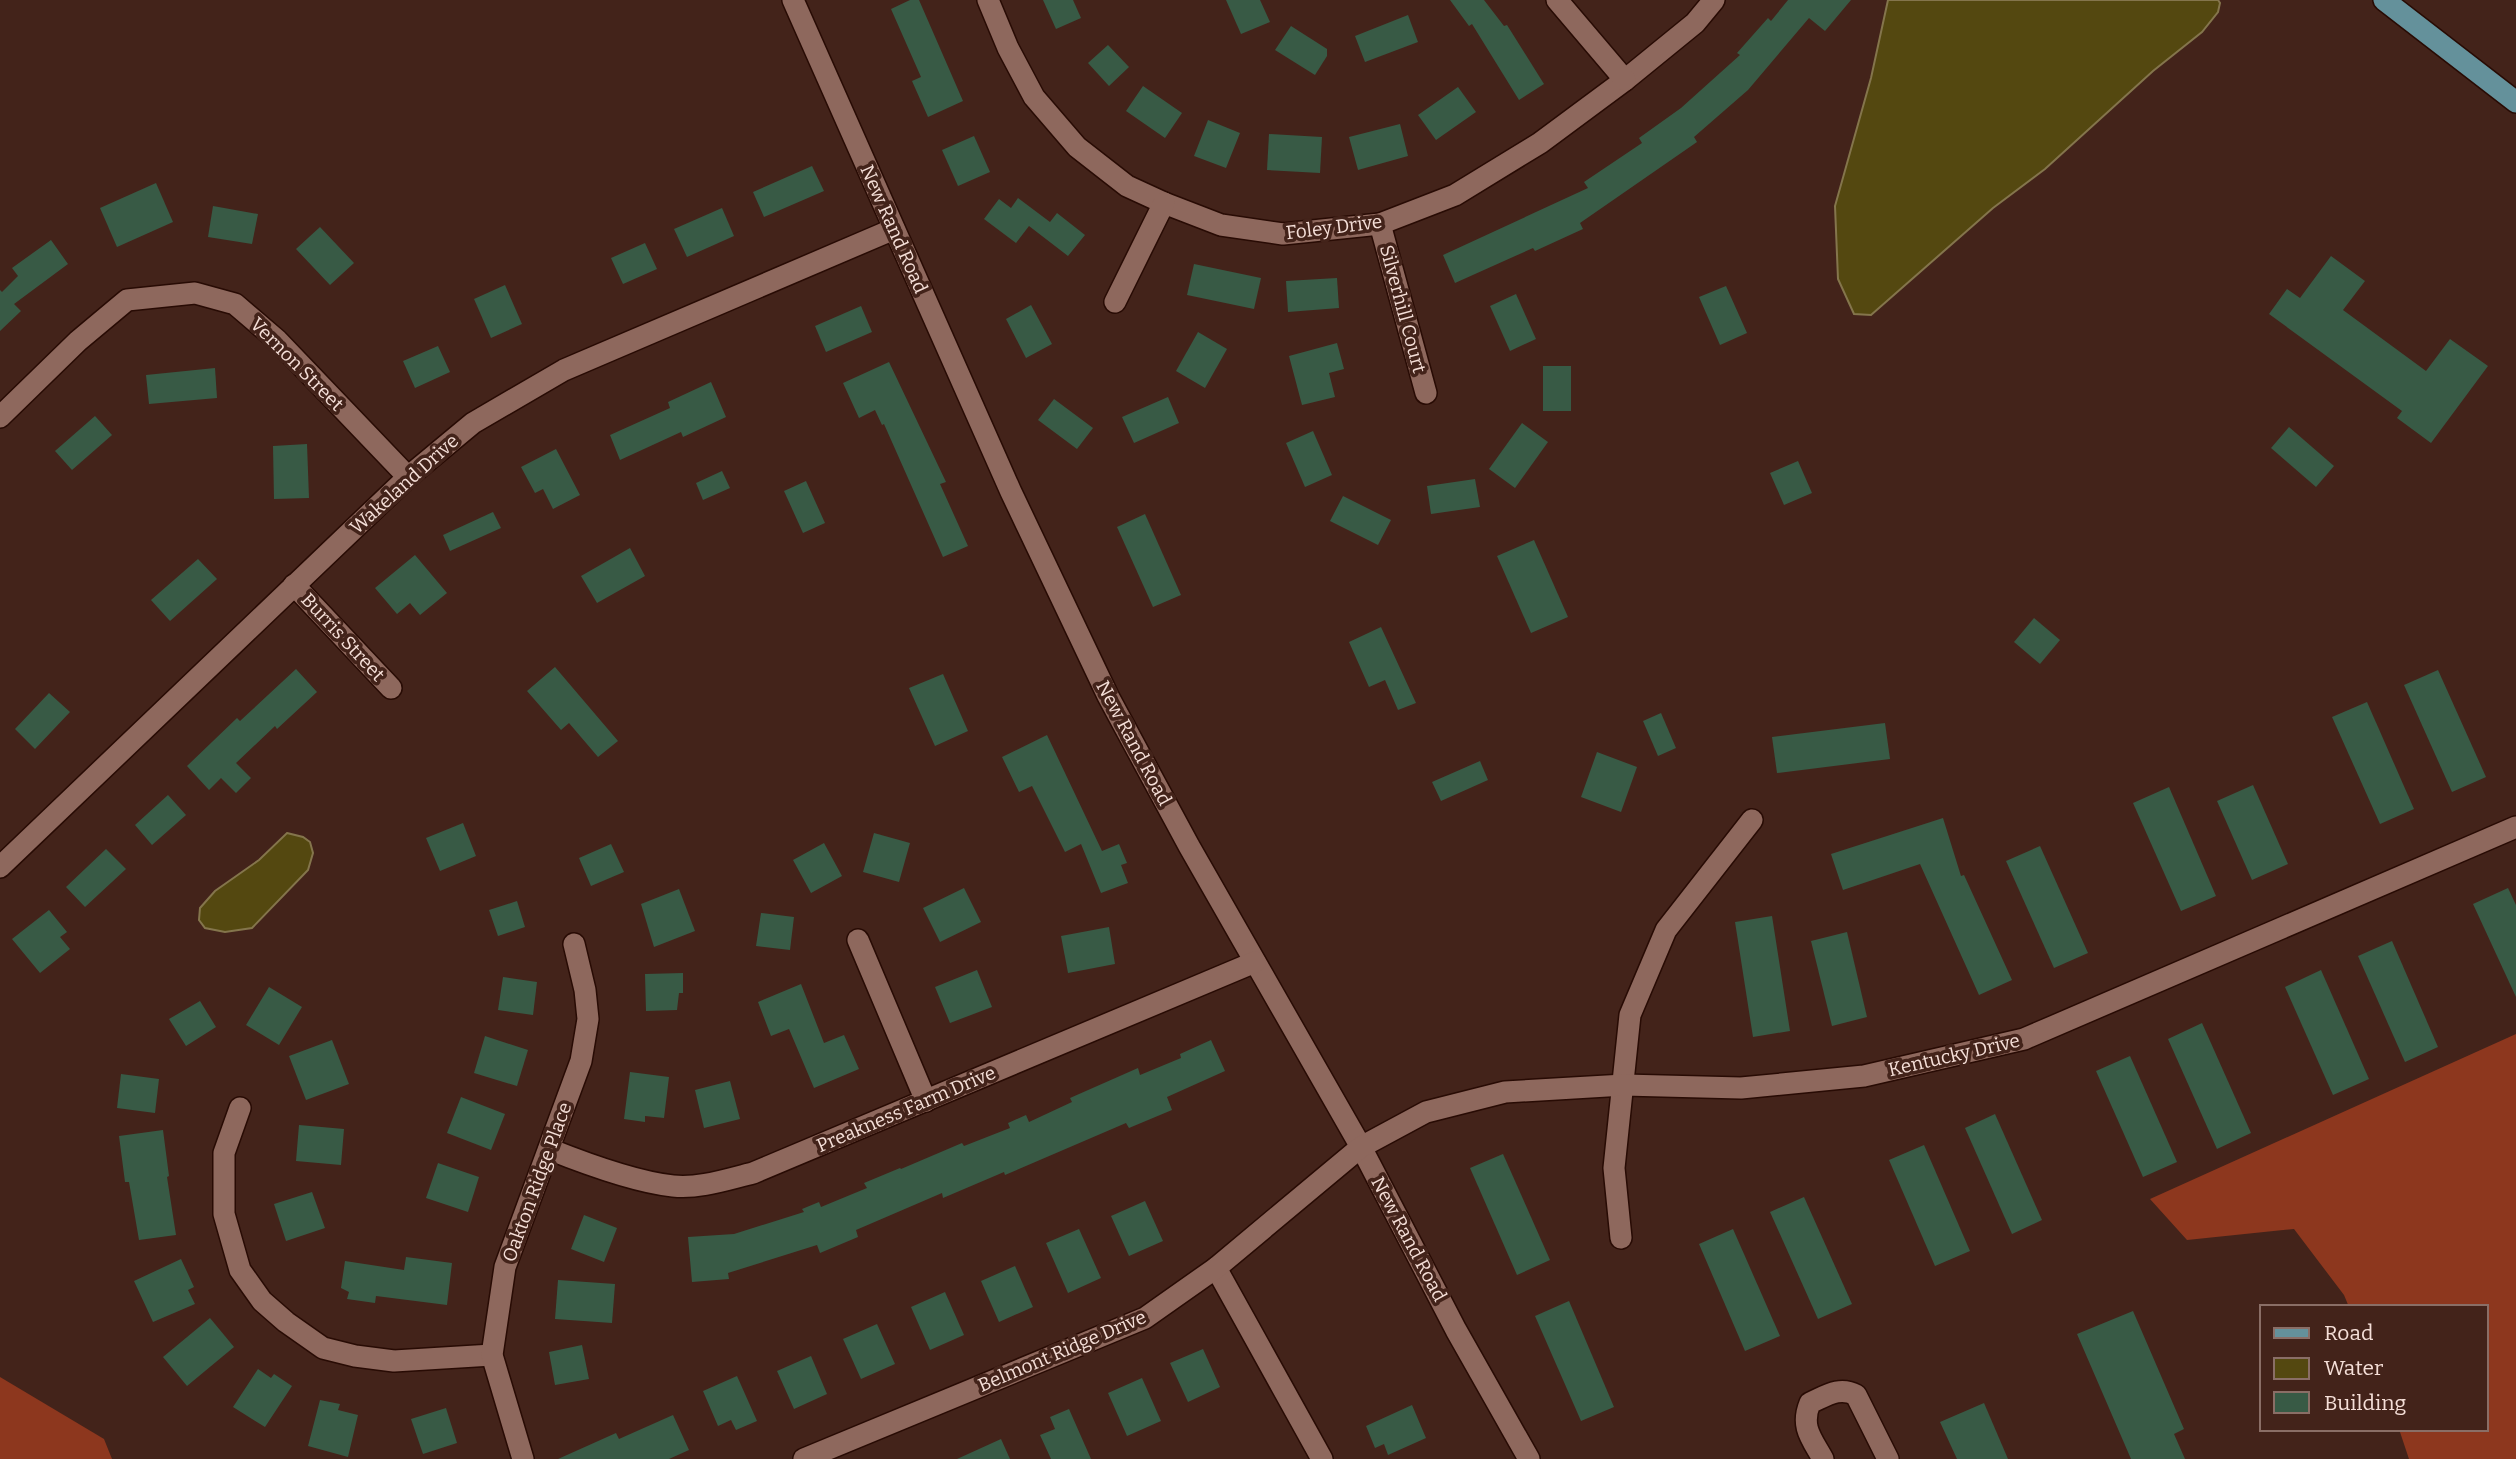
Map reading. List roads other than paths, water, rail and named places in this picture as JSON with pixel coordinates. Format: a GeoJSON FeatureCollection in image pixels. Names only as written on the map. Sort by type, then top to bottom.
{"type":"FeatureCollection","features":[{"type":"Feature","properties":{"kind":"main road"},"geometry":{"type":"LineString","coordinates":[[2384,0],[2516,102]]}},
{"type":"Feature","properties":{"kind":"street","name":"New Rand Road"},"geometry":{"type":"LineString","coordinates":[[793,0],[1011,492],[1108,696],[1360,1147],[1456,1330],[1529,1459]]}},
{"type":"Feature","properties":{"kind":"street","name":"Foley Drive"},"geometry":{"type":"LineString","coordinates":[[988,0],[1008,48],[1034,97],[1077,147],[1128,186],[1164,203],[1221,225],[1283,234],[1380,224],[1454,195],[1541,143],[1695,23],[1714,0]]}},
{"type":"Feature","properties":{"kind":"street"},"geometry":{"type":"LineString","coordinates":[[1557,0],[1625,80]]}},
{"type":"Feature","properties":{"kind":"street"},"geometry":{"type":"LineString","coordinates":[[1115,302],[1164,203]]}},
{"type":"Feature","properties":{"kind":"street","name":"Silverhill Court"},"geometry":{"type":"LineString","coordinates":[[1380,224],[1426,393]]}},
{"type":"Feature","properties":{"kind":"street","name":"Wakeland Drive"},"geometry":{"type":"LineString","coordinates":[[0,867],[408,477],[473,423],[564,370],[894,229]]}},
{"type":"Feature","properties":{"kind":"street","name":"Vernon Street"},"geometry":{"type":"LineString","coordinates":[[0,417],[78,341],[127,300],[195,293],[235,304],[277,340],[408,477]]}},
{"type":"Feature","properties":{"kind":"street","name":"Burris Street"},"geometry":{"type":"LineString","coordinates":[[294,585],[391,688]]}},
{"type":"Feature","properties":{"kind":"street"},"geometry":{"type":"LineString","coordinates":[[1621,1238],[1614,1168],[1630,1015],[1666,930],[1752,820]]}},
{"type":"Feature","properties":{"kind":"street","name":"Kentucky Drive"},"geometry":{"type":"LineString","coordinates":[[1360,1147],[1426,1112],[1504,1092],[1624,1086],[1741,1088],[1864,1076],[2024,1040],[2516,827]]}},
{"type":"Feature","properties":{"kind":"street"},"geometry":{"type":"LineString","coordinates":[[858,940],[926,1101]]}},
{"type":"Feature","properties":{"kind":"street","name":"Oakton Ridge Place"},"geometry":{"type":"LineString","coordinates":[[523,1459],[492,1355],[505,1266],[581,1061],[588,1019],[585,990],[574,944]]}},
{"type":"Feature","properties":{"kind":"street","name":"Preakness Farm Drive"},"geometry":{"type":"LineString","coordinates":[[549,1149],[628,1175],[674,1186],[710,1183],[753,1173],[1255,962]]}},
{"type":"Feature","properties":{"kind":"street"},"geometry":{"type":"LineString","coordinates":[[240,1108],[224,1153],[224,1214],[240,1270],[262,1301],[323,1348],[355,1356],[394,1361],[492,1355]]}},
{"type":"Feature","properties":{"kind":"street","name":"Belmont Ridge Drive"},"geometry":{"type":"LineString","coordinates":[[804,1459],[1144,1318],[1216,1268],[1360,1147]]}},
{"type":"Feature","properties":{"kind":"street"},"geometry":{"type":"LineString","coordinates":[[1216,1268],[1322,1459]]}},
{"type":"Feature","properties":{"kind":"street"},"geometry":{"type":"LineString","coordinates":[[1824,1459],[1805,1427],[1805,1413],[1810,1403],[1834,1392],[1846,1390],[1856,1395],[1888,1459]]}},
{"type":"Feature","properties":{"kind":"water"},"geometry":{"type":"Polygon","coordinates":[[[1888,0],[2218,0],[2220,3],[2218,12],[2202,32],[2153,71],[2045,169],[1993,208],[1871,315],[1854,314],[1838,279],[1835,206],[1871,78],[1888,0]]]}},
{"type":"Feature","properties":{"kind":"water"},"geometry":{"type":"Polygon","coordinates":[[[287,833],[303,837],[310,842],[313,853],[308,870],[252,928],[225,932],[205,928],[199,920],[200,908],[215,891],[259,860],[287,833]]]}}]}
